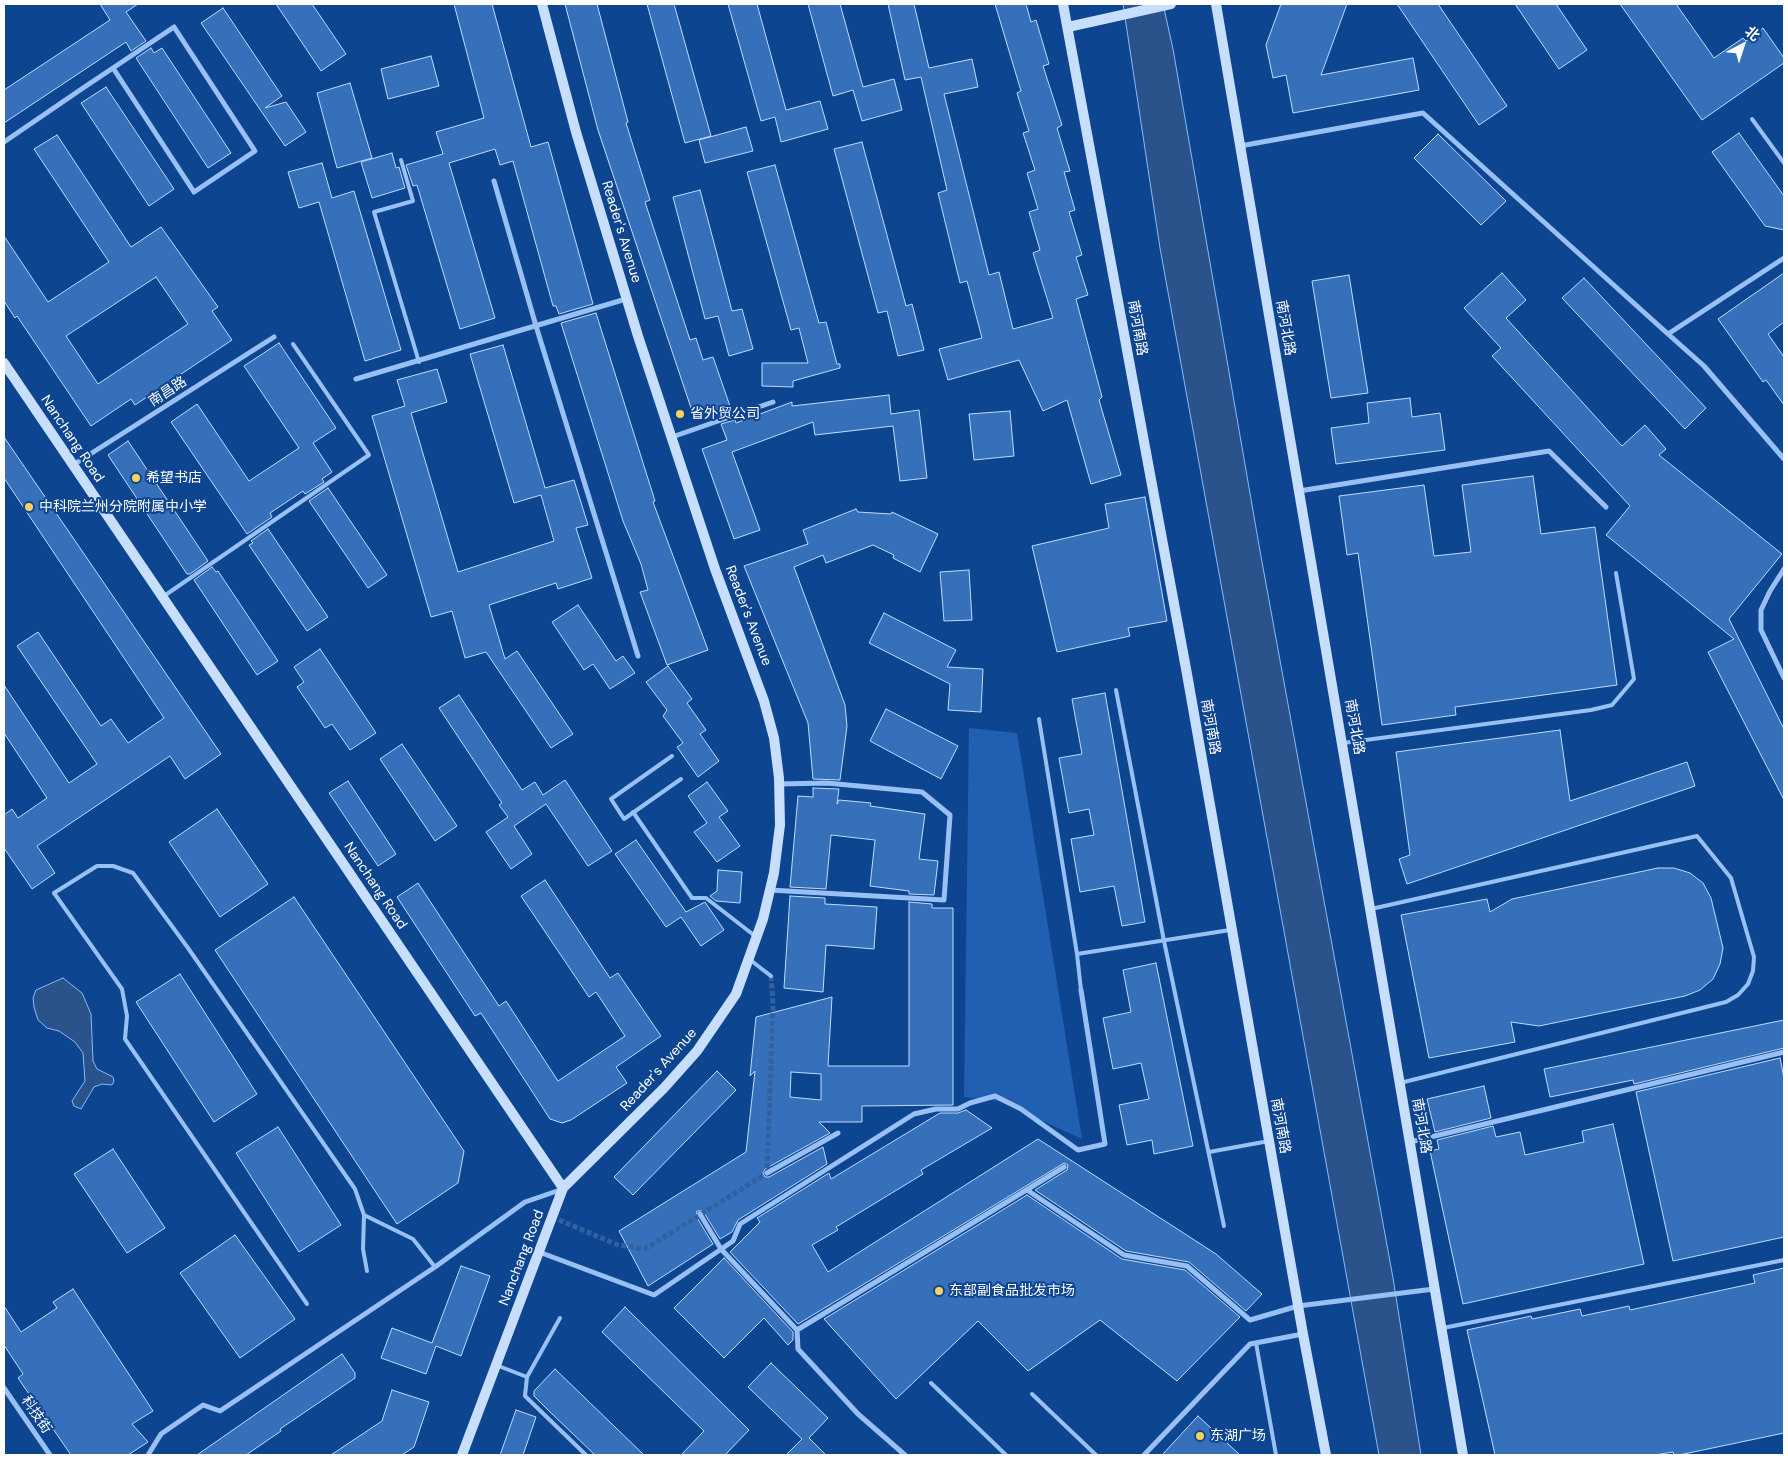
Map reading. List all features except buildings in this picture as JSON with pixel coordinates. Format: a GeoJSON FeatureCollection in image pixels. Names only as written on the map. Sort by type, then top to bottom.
{"type":"FeatureCollection","features":[{"type":"Feature","properties":{"kind":"street","name":"Reader's Avenue"},"geometry":{"type":"LineString","coordinates":[[542,4],[576,132],[627,299],[715,569],[764,701],[774,738],[779,784],[780,825],[770,890],[736,994],[698,1051],[664,1088],[563,1188]]}},
{"type":"Feature","properties":{"kind":"street","name":"南河南路"},"geometry":{"type":"LineString","coordinates":[[1063,4],[1232,930],[1302,1334],[1326,1455]]}},
{"type":"Feature","properties":{"kind":"street"},"geometry":{"type":"LineString","coordinates":[[1068,27],[1171,4]]}},
{"type":"Feature","properties":{"kind":"street","name":"南河北路"},"geometry":{"type":"LineString","coordinates":[[1216,4],[1343,743],[1462,1455]]}},
{"type":"Feature","properties":{"kind":"street"},"geometry":{"type":"LineString","coordinates":[[4,142],[113,68],[174,27],[255,151],[194,192],[113,68]]}},
{"type":"Feature","properties":{"kind":"street"},"geometry":{"type":"LineString","coordinates":[[1240,146],[1423,113],[1704,366],[1784,459]]}},
{"type":"Feature","properties":{"kind":"street"},"geometry":{"type":"LineString","coordinates":[[494,181],[536,326],[638,656]]}},
{"type":"Feature","properties":{"kind":"street"},"geometry":{"type":"LineString","coordinates":[[1668,334],[1784,258]]}},
{"type":"Feature","properties":{"kind":"street"},"geometry":{"type":"LineString","coordinates":[[356,379],[419,362],[627,299]]}},
{"type":"Feature","properties":{"kind":"street","name":"南昌路"},"geometry":{"type":"LineString","coordinates":[[73,465],[274,337]]}},
{"type":"Feature","properties":{"kind":"street","name":"Nanchang Road"},"geometry":{"type":"LineString","coordinates":[[4,363],[563,1188],[462,1455]]}},
{"type":"Feature","properties":{"kind":"street"},"geometry":{"type":"LineString","coordinates":[[672,437],[773,402]]}},
{"type":"Feature","properties":{"kind":"street"},"geometry":{"type":"LineString","coordinates":[[1299,491],[1549,450],[1606,508]]}},
{"type":"Feature","properties":{"kind":"street"},"geometry":{"type":"LineString","coordinates":[[1784,569],[1770,591],[1762,610],[1761,630],[1784,678]]}},
{"type":"Feature","properties":{"kind":"street"},"geometry":{"type":"LineString","coordinates":[[770,890],[944,900],[950,815],[922,792],[827,783],[779,784]]}},
{"type":"Feature","properties":{"kind":"street"},"geometry":{"type":"LineString","coordinates":[[539,1252],[654,1295],[732,1241],[740,1224],[914,1114],[958,1109],[970,1103],[995,1096],[1021,1109],[1078,1150],[1105,1144],[1081,990]]}},
{"type":"Feature","properties":{"kind":"street"},"geometry":{"type":"LineString","coordinates":[[1410,1142],[1784,1052]]}},
{"type":"Feature","properties":{"kind":"street"},"geometry":{"type":"LineString","coordinates":[[766,1172],[838,1133]]}},
{"type":"Feature","properties":{"kind":"street"},"geometry":{"type":"LineString","coordinates":[[797,1330],[1064,1167]]}},
{"type":"Feature","properties":{"kind":"street"},"geometry":{"type":"LineString","coordinates":[[148,1455],[161,1434],[203,1405],[220,1411],[435,1267],[524,1202],[563,1188]]}},
{"type":"Feature","properties":{"kind":"street"},"geometry":{"type":"LineString","coordinates":[[1027,1190],[1124,1255],[1187,1266],[1250,1320],[1298,1306],[1435,1289]]}},
{"type":"Feature","properties":{"kind":"street"},"geometry":{"type":"LineString","coordinates":[[700,1214],[721,1249],[797,1330],[798,1349],[858,1414],[906,1455]]}},
{"type":"Feature","properties":{"kind":"street"},"geometry":{"type":"LineString","coordinates":[[1144,1455],[1250,1344],[1302,1334]]}},
{"type":"Feature","properties":{"kind":"street","name":"科技街"},"geometry":{"type":"LineString","coordinates":[[4,1388],[50,1455]]}},
{"type":"Feature","properties":{"kind":"lane"},"geometry":{"type":"LineString","coordinates":[[1752,119],[1784,163]]}},
{"type":"Feature","properties":{"kind":"lane"},"geometry":{"type":"LineString","coordinates":[[401,160],[413,201],[374,212],[419,362]]}},
{"type":"Feature","properties":{"kind":"lane"},"geometry":{"type":"LineString","coordinates":[[162,597],[369,455],[293,344]]}},
{"type":"Feature","properties":{"kind":"lane"},"geometry":{"type":"LineString","coordinates":[[1343,743],[1582,711],[1612,705],[1634,679],[1616,573]]}},
{"type":"Feature","properties":{"kind":"lane"},"geometry":{"type":"LineString","coordinates":[[1116,690],[1164,941],[1224,1226]]}},
{"type":"Feature","properties":{"kind":"lane"},"geometry":{"type":"LineString","coordinates":[[1039,719],[1078,954],[1081,990]]}},
{"type":"Feature","properties":{"kind":"lane"},"geometry":{"type":"LineString","coordinates":[[672,756],[611,799],[624,819],[682,779]]}},
{"type":"Feature","properties":{"kind":"lane"},"geometry":{"type":"LineString","coordinates":[[634,812],[692,898],[706,898],[756,937]]}},
{"type":"Feature","properties":{"kind":"lane"},"geometry":{"type":"LineString","coordinates":[[1371,909],[1697,836],[1731,878],[1754,957],[1753,971],[1748,984],[1738,995],[1726,1002],[1400,1084]]}},
{"type":"Feature","properties":{"kind":"lane"},"geometry":{"type":"LineString","coordinates":[[307,1304],[125,1039],[126,1016],[122,989],[54,893],[97,866],[113,866],[133,873],[188,948],[355,1189],[364,1215],[363,1249],[367,1271]]}},
{"type":"Feature","properties":{"kind":"lane"},"geometry":{"type":"LineString","coordinates":[[1078,954],[1232,930]]}},
{"type":"Feature","properties":{"kind":"lane"},"geometry":{"type":"LineString","coordinates":[[749,958],[771,976]]}},
{"type":"Feature","properties":{"kind":"lane"},"geometry":{"type":"LineString","coordinates":[[1209,1152],[1269,1141]]}},
{"type":"Feature","properties":{"kind":"lane"},"geometry":{"type":"LineString","coordinates":[[364,1215],[413,1239],[435,1267]]}},
{"type":"Feature","properties":{"kind":"lane"},"geometry":{"type":"LineString","coordinates":[[1441,1328],[1784,1260]]}},
{"type":"Feature","properties":{"kind":"lane"},"geometry":{"type":"LineString","coordinates":[[560,1318],[527,1377],[525,1396],[586,1455]]}},
{"type":"Feature","properties":{"kind":"lane"},"geometry":{"type":"LineString","coordinates":[[1256,1343],[1276,1455]]}},
{"type":"Feature","properties":{"kind":"lane"},"geometry":{"type":"LineString","coordinates":[[496,1365],[527,1377]]}},
{"type":"Feature","properties":{"kind":"lane"},"geometry":{"type":"LineString","coordinates":[[931,1383],[1006,1455]]}},
{"type":"Feature","properties":{"kind":"lane"},"geometry":{"type":"LineString","coordinates":[[1032,1394],[1096,1455]]}},
{"type":"Feature","properties":{"kind":"shaded area"},"geometry":{"type":"Polygon","coordinates":[[[1123,4],[1163,4],[1173,49],[1260,551],[1393,1278],[1421,1455],[1379,1455],[1160,248],[1123,4]]]}},
{"type":"Feature","properties":{"kind":"shaded area"},"geometry":{"type":"Polygon","coordinates":[[[969,728],[1017,733],[1082,1139],[999,1101],[964,1097],[969,728]]]}},
{"type":"Feature","properties":{"kind":"shaded area"},"geometry":{"type":"Polygon","coordinates":[[[63,978],[82,993],[91,1014],[93,1061],[97,1069],[113,1077],[114,1081],[112,1085],[102,1084],[94,1087],[81,1109],[74,1106],[72,1101],[85,1081],[83,1053],[75,1042],[59,1031],[47,1028],[38,1020],[34,1007],[33,998],[36,990],[63,978]]]}},
{"type":"Feature","properties":{"kind":"tunnel"},"geometry":{"type":"LineString","coordinates":[[552,1217],[618,1245],[645,1249],[767,1173],[773,1004],[771,976]]}},
{"type":"Feature","properties":{"kind":"place","name":"省外贸公司"},"geometry":{"type":"Point","coordinates":[680,414]}},
{"type":"Feature","properties":{"kind":"place","name":"希望书店"},"geometry":{"type":"Point","coordinates":[136,478]}},
{"type":"Feature","properties":{"kind":"place","name":"中科院兰州分院附属中小学"},"geometry":{"type":"Point","coordinates":[29,507]}},
{"type":"Feature","properties":{"kind":"place","name":"东部副食品批发市场"},"geometry":{"type":"Point","coordinates":[939,1291]}},
{"type":"Feature","properties":{"kind":"place","name":"东湖广场"},"geometry":{"type":"Point","coordinates":[1200,1436]}}]}
